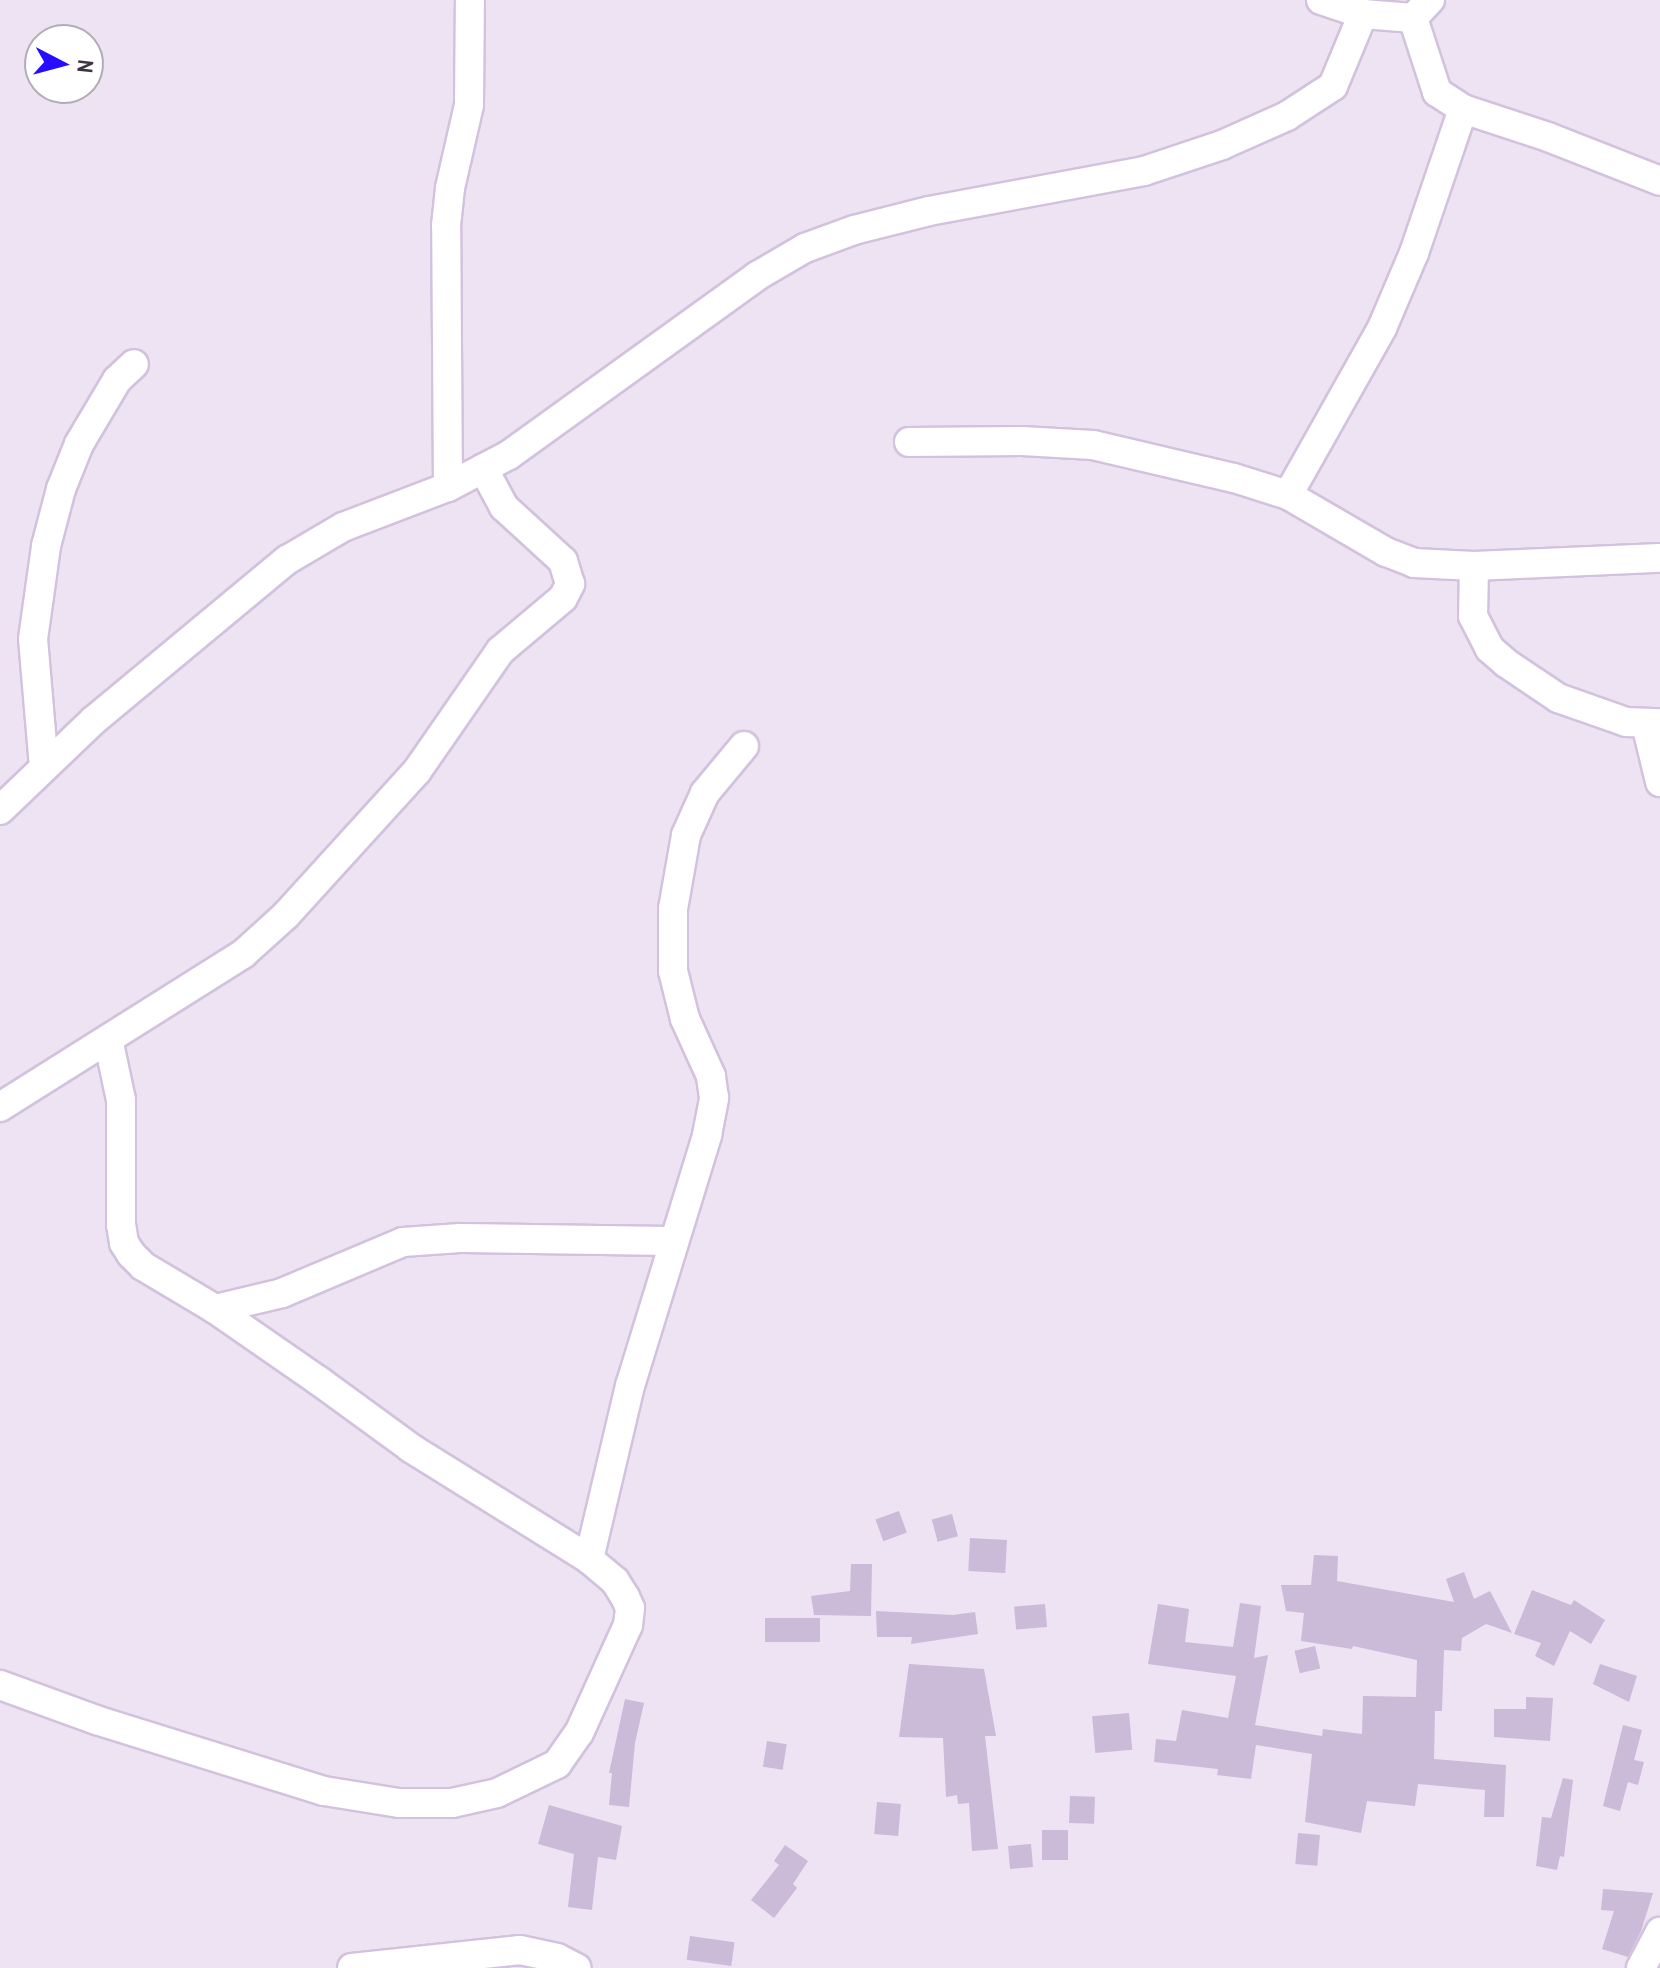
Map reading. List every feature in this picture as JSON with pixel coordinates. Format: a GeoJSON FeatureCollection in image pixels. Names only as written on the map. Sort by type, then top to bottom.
{"type":"FeatureCollection","features":[{"type":"Feature","properties":{"kind":"street"},"geometry":{"type":"LineString","coordinates":[[448,487],[446,226],[450,188],[469,105],[470,0]]}},
{"type":"Feature","properties":{"kind":"street"},"geometry":{"type":"LineString","coordinates":[[1321,0],[1363,14],[1422,9],[1437,92],[1463,109],[1548,137],[1660,181]]}},
{"type":"Feature","properties":{"kind":"street"},"geometry":{"type":"LineString","coordinates":[[0,810],[94,720],[287,560],[343,527],[448,487],[509,455],[757,276],[805,248],[854,230],[929,211],[1144,171],[1222,145],[1287,116],[1333,86],[1363,14]]}},
{"type":"Feature","properties":{"kind":"street"},"geometry":{"type":"LineString","coordinates":[[1288,495],[1382,328],[1414,253],[1463,109]]}},
{"type":"Feature","properties":{"kind":"street"},"geometry":{"type":"LineString","coordinates":[[44,767],[33,639],[46,546],[61,489],[79,444],[117,380],[134,364]]}},
{"type":"Feature","properties":{"kind":"street"},"geometry":{"type":"LineString","coordinates":[[909,442],[1093,445],[1267,486],[1386,552],[1414,563],[1474,566],[1660,558]]}},
{"type":"Feature","properties":{"kind":"street"},"geometry":{"type":"LineString","coordinates":[[0,1107],[243,954],[286,915],[427,758],[500,651],[563,598],[570,584],[563,561],[504,507],[483,468]]}},
{"type":"Feature","properties":{"kind":"street"},"geometry":{"type":"LineString","coordinates":[[1474,566],[1473,616],[1490,649],[1558,698],[1626,722],[1653,724],[1660,782]]}},
{"type":"Feature","properties":{"kind":"street"},"geometry":{"type":"LineString","coordinates":[[589,1559],[630,1386],[714,1098],[711,1076],[677,994],[673,909],[686,835],[718,773],[744,746]]}},
{"type":"Feature","properties":{"kind":"street"},"geometry":{"type":"LineString","coordinates":[[0,1685],[96,1720],[324,1791],[399,1803],[452,1803],[497,1793],[557,1764],[571,1748],[628,1625],[630,1608],[615,1581],[589,1559],[411,1448],[215,1309],[143,1266],[124,1243],[121,1100],[108,1039]]}},
{"type":"Feature","properties":{"kind":"street"},"geometry":{"type":"LineString","coordinates":[[215,1309],[282,1293],[403,1242],[460,1238],[673,1241]]}},
{"type":"Feature","properties":{"kind":"street"},"geometry":{"type":"LineString","coordinates":[[1641,1968],[1660,1932]]}},
{"type":"Feature","properties":{"kind":"street"},"geometry":{"type":"LineString","coordinates":[[352,1968],[520,1950],[557,1958],[577,1968]]}},
{"type":"Feature","properties":{"kind":"building"},"geometry":{"type":"Polygon","coordinates":[[[899,1511],[907,1533],[883,1541],[876,1520],[899,1511]]]}},
{"type":"Feature","properties":{"kind":"building"},"geometry":{"type":"Polygon","coordinates":[[[952,1514],[958,1536],[938,1542],[932,1519],[952,1514]]]}},
{"type":"Feature","properties":{"kind":"building"},"geometry":{"type":"Polygon","coordinates":[[[970,1538],[1007,1540],[1005,1573],[968,1571],[970,1538]]]}},
{"type":"Feature","properties":{"kind":"building"},"geometry":{"type":"Polygon","coordinates":[[[1314,1555],[1338,1556],[1337,1581],[1454,1602],[1446,1579],[1464,1572],[1474,1599],[1490,1591],[1512,1633],[1486,1624],[1462,1638],[1461,1651],[1444,1650],[1442,1711],[1435,1711],[1434,1759],[1506,1765],[1504,1817],[1484,1817],[1485,1790],[1418,1784],[1415,1806],[1367,1801],[1361,1833],[1305,1822],[1312,1754],[1256,1745],[1251,1779],[1217,1775],[1218,1769],[1154,1762],[1156,1739],[1176,1741],[1182,1710],[1228,1718],[1236,1676],[1148,1664],[1158,1604],[1189,1609],[1185,1642],[1233,1647],[1240,1603],[1261,1606],[1254,1658],[1268,1655],[1255,1725],[1322,1736],[1323,1729],[1362,1734],[1363,1696],[1416,1697],[1417,1660],[1353,1646],[1352,1649],[1301,1641],[1304,1613],[1286,1611],[1281,1585],[1311,1585],[1314,1555]]]}},
{"type":"Feature","properties":{"kind":"building"},"geometry":{"type":"Polygon","coordinates":[[[851,1564],[872,1564],[871,1616],[814,1615],[811,1596],[850,1591],[851,1564]]]}},
{"type":"Feature","properties":{"kind":"building"},"geometry":{"type":"Polygon","coordinates":[[[1532,1590],[1571,1605],[1574,1600],[1605,1620],[1591,1644],[1570,1631],[1554,1666],[1535,1656],[1541,1643],[1514,1634],[1532,1590]]]}},
{"type":"Feature","properties":{"kind":"building"},"geometry":{"type":"Polygon","coordinates":[[[1045,1604],[1047,1627],[1016,1630],[1014,1607],[1045,1604]]]}},
{"type":"Feature","properties":{"kind":"building"},"geometry":{"type":"Polygon","coordinates":[[[876,1611],[953,1615],[975,1612],[978,1634],[911,1644],[912,1637],[877,1637],[876,1611]]]}},
{"type":"Feature","properties":{"kind":"building"},"geometry":{"type":"Polygon","coordinates":[[[765,1618],[820,1618],[820,1642],[765,1642],[765,1618]]]}},
{"type":"Feature","properties":{"kind":"building"},"geometry":{"type":"Polygon","coordinates":[[[1315,1646],[1320,1668],[1300,1673],[1295,1651],[1315,1646]]]}},
{"type":"Feature","properties":{"kind":"building"},"geometry":{"type":"Polygon","coordinates":[[[909,1664],[984,1669],[996,1736],[985,1736],[998,1849],[972,1851],[969,1803],[958,1804],[957,1795],[946,1797],[943,1738],[899,1737],[909,1664]]]}},
{"type":"Feature","properties":{"kind":"building"},"geometry":{"type":"Polygon","coordinates":[[[1600,1664],[1637,1676],[1629,1702],[1593,1684],[1600,1664]]]}},
{"type":"Feature","properties":{"kind":"building"},"geometry":{"type":"Polygon","coordinates":[[[1526,1697],[1553,1698],[1550,1741],[1494,1737],[1494,1709],[1526,1709],[1526,1697]]]}},
{"type":"Feature","properties":{"kind":"building"},"geometry":{"type":"Polygon","coordinates":[[[625,1699],[644,1703],[635,1743],[629,1807],[609,1805],[612,1773],[609,1773],[625,1699]]]}},
{"type":"Feature","properties":{"kind":"building"},"geometry":{"type":"Polygon","coordinates":[[[1129,1713],[1132,1750],[1095,1753],[1092,1716],[1129,1713]]]}},
{"type":"Feature","properties":{"kind":"building"},"geometry":{"type":"Polygon","coordinates":[[[1623,1725],[1642,1730],[1634,1760],[1644,1762],[1638,1785],[1628,1782],[1620,1811],[1603,1806],[1623,1725]]]}},
{"type":"Feature","properties":{"kind":"building"},"geometry":{"type":"Polygon","coordinates":[[[767,1741],[787,1744],[783,1770],[763,1767],[767,1741]]]}},
{"type":"Feature","properties":{"kind":"building"},"geometry":{"type":"Polygon","coordinates":[[[1563,1778],[1573,1780],[1564,1857],[1560,1856],[1557,1870],[1536,1866],[1542,1817],[1551,1818],[1563,1778]]]}},
{"type":"Feature","properties":{"kind":"building"},"geometry":{"type":"Polygon","coordinates":[[[1070,1796],[1095,1797],[1094,1824],[1069,1823],[1070,1796]]]}},
{"type":"Feature","properties":{"kind":"building"},"geometry":{"type":"Polygon","coordinates":[[[877,1802],[901,1804],[898,1836],[874,1834],[877,1802]]]}},
{"type":"Feature","properties":{"kind":"building"},"geometry":{"type":"Polygon","coordinates":[[[549,1805],[622,1826],[616,1860],[598,1857],[592,1910],[568,1907],[574,1854],[538,1844],[549,1805]]]}},
{"type":"Feature","properties":{"kind":"building"},"geometry":{"type":"Polygon","coordinates":[[[1042,1830],[1068,1830],[1068,1860],[1042,1860],[1042,1830]]]}},
{"type":"Feature","properties":{"kind":"building"},"geometry":{"type":"Polygon","coordinates":[[[1298,1833],[1320,1835],[1317,1866],[1295,1864],[1298,1833]]]}},
{"type":"Feature","properties":{"kind":"building"},"geometry":{"type":"Polygon","coordinates":[[[1031,1844],[1033,1867],[1010,1869],[1008,1846],[1031,1844]]]}},
{"type":"Feature","properties":{"kind":"building"},"geometry":{"type":"Polygon","coordinates":[[[785,1845],[808,1861],[793,1884],[797,1888],[774,1918],[751,1900],[779,1865],[774,1861],[785,1845]]]}},
{"type":"Feature","properties":{"kind":"building"},"geometry":{"type":"Polygon","coordinates":[[[1603,1889],[1653,1893],[1641,1931],[1628,1957],[1602,1949],[1614,1911],[1601,1910],[1603,1889]]]}},
{"type":"Feature","properties":{"kind":"building"},"geometry":{"type":"Polygon","coordinates":[[[690,1936],[735,1942],[731,1966],[687,1960],[690,1936]]]}}]}
